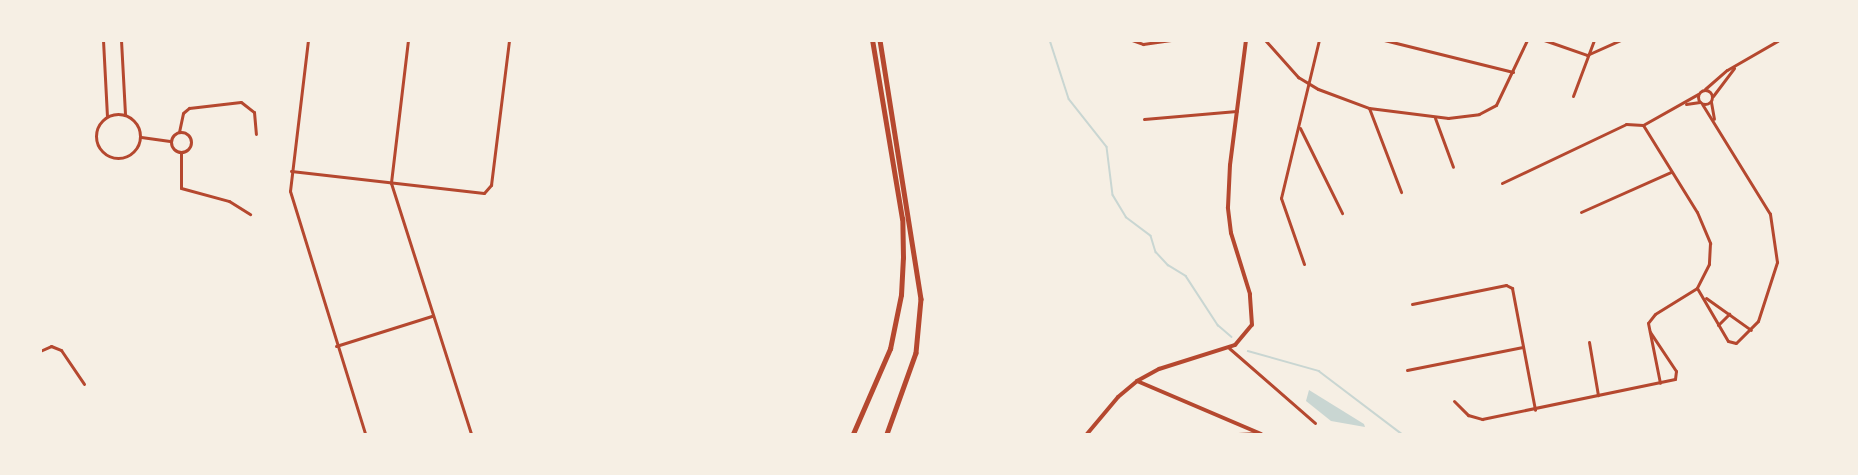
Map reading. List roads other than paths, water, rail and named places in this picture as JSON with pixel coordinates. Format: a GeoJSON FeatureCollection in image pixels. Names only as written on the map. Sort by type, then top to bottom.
{"type":"FeatureCollection","features":[{"type":"Feature","properties":{"kind":"main road"},"geometry":{"type":"LineString","coordinates":[[853,435],[890,349],[901,295],[902,219],[872,40]]}},
{"type":"Feature","properties":{"kind":"main road"},"geometry":{"type":"LineString","coordinates":[[880,40],[921,299],[916,353],[887,435]]}},
{"type":"Feature","properties":{"kind":"main road"},"geometry":{"type":"LineString","coordinates":[[1087,435],[1118,397],[1137,381],[1159,369],[1229,348],[1244,338],[1253,319],[1251,294],[1229,223],[1230,165],[1246,40]]}},
{"type":"Feature","properties":{"kind":"main road"},"geometry":{"type":"LineString","coordinates":[[1137,381],[1259,434]]}},
{"type":"Feature","properties":{"kind":"street"},"geometry":{"type":"LineString","coordinates":[[103,40],[107,117],[96,134],[104,153],[124,158],[136,150],[141,137],[137,123],[125,115],[107,117]]}},
{"type":"Feature","properties":{"kind":"street"},"geometry":{"type":"LineString","coordinates":[[121,40],[125,115]]}},
{"type":"Feature","properties":{"kind":"street"},"geometry":{"type":"LineString","coordinates":[[308,40],[291,171],[293,209],[365,435]]}},
{"type":"Feature","properties":{"kind":"street"},"geometry":{"type":"LineString","coordinates":[[408,40],[391,183],[471,435]]}},
{"type":"Feature","properties":{"kind":"street"},"geometry":{"type":"LineString","coordinates":[[291,171],[480,194],[491,185],[509,40]]}},
{"type":"Feature","properties":{"kind":"street"},"geometry":{"type":"LineString","coordinates":[[1132,40],[1143,44],[1173,40]]}},
{"type":"Feature","properties":{"kind":"street"},"geometry":{"type":"LineString","coordinates":[[1265,40],[1308,85],[1369,108],[1435,118],[1486,112],[1501,99],[1527,40]]}},
{"type":"Feature","properties":{"kind":"street"},"geometry":{"type":"LineString","coordinates":[[1304,264],[1281,198],[1319,40]]}},
{"type":"Feature","properties":{"kind":"street"},"geometry":{"type":"LineString","coordinates":[[1384,40],[1513,72]]}},
{"type":"Feature","properties":{"kind":"street"},"geometry":{"type":"LineString","coordinates":[[1544,40],[1587,55],[1622,40]]}},
{"type":"Feature","properties":{"kind":"street"},"geometry":{"type":"LineString","coordinates":[[1573,96],[1594,40]]}},
{"type":"Feature","properties":{"kind":"street"},"geometry":{"type":"LineString","coordinates":[[1502,183],[1626,124],[1643,125],[1681,105],[1735,66],[1779,40]]}},
{"type":"Feature","properties":{"kind":"street"},"geometry":{"type":"LineString","coordinates":[[1681,105],[1701,103],[1712,99],[1735,66]]}},
{"type":"Feature","properties":{"kind":"street"},"geometry":{"type":"LineString","coordinates":[[1705,89],[1712,99],[1714,121]]}},
{"type":"Feature","properties":{"kind":"street"},"geometry":{"type":"LineString","coordinates":[[1697,288],[1732,344],[1751,330],[1773,280],[1775,237],[1770,214],[1701,103],[1698,94]]}},
{"type":"Feature","properties":{"kind":"street"},"geometry":{"type":"LineString","coordinates":[[170,141],[179,132],[183,112],[189,108],[241,102],[254,112],[256,134]]}},
{"type":"Feature","properties":{"kind":"street"},"geometry":{"type":"LineString","coordinates":[[1369,108],[1401,192]]}},
{"type":"Feature","properties":{"kind":"street"},"geometry":{"type":"LineString","coordinates":[[1144,119],[1237,111]]}},
{"type":"Feature","properties":{"kind":"street"},"geometry":{"type":"LineString","coordinates":[[1435,118],[1453,168]]}},
{"type":"Feature","properties":{"kind":"street"},"geometry":{"type":"LineString","coordinates":[[1643,125],[1697,212],[1710,243],[1709,264],[1697,288],[1651,318],[1649,331],[1660,383]]}},
{"type":"Feature","properties":{"kind":"street"},"geometry":{"type":"LineString","coordinates":[[1299,127],[1342,213]]}},
{"type":"Feature","properties":{"kind":"street"},"geometry":{"type":"LineString","coordinates":[[170,141],[174,150],[181,152],[188,150],[191,140],[188,134],[179,132]]}},
{"type":"Feature","properties":{"kind":"street"},"geometry":{"type":"LineString","coordinates":[[141,137],[170,141]]}},
{"type":"Feature","properties":{"kind":"street"},"geometry":{"type":"LineString","coordinates":[[181,152],[182,188],[229,201],[250,214]]}},
{"type":"Feature","properties":{"kind":"street"},"geometry":{"type":"LineString","coordinates":[[1581,212],[1671,172]]}},
{"type":"Feature","properties":{"kind":"street"},"geometry":{"type":"LineString","coordinates":[[1412,304],[1506,285],[1512,288],[1535,410]]}},
{"type":"Feature","properties":{"kind":"street"},"geometry":{"type":"LineString","coordinates":[[1704,297],[1751,330]]}},
{"type":"Feature","properties":{"kind":"street"},"geometry":{"type":"LineString","coordinates":[[1718,324],[1729,314]]}},
{"type":"Feature","properties":{"kind":"street"},"geometry":{"type":"LineString","coordinates":[[336,346],[432,316]]}},
{"type":"Feature","properties":{"kind":"street"},"geometry":{"type":"LineString","coordinates":[[1454,401],[1468,415],[1482,419],[1660,383],[1677,375],[1664,351],[1649,331]]}},
{"type":"Feature","properties":{"kind":"street"},"geometry":{"type":"LineString","coordinates":[[1588,342],[1598,395]]}},
{"type":"Feature","properties":{"kind":"street"},"geometry":{"type":"LineString","coordinates":[[40,351],[51,346],[61,350],[84,384]]}},
{"type":"Feature","properties":{"kind":"street"},"geometry":{"type":"LineString","coordinates":[[1407,370],[1524,347]]}},
{"type":"Feature","properties":{"kind":"street"},"geometry":{"type":"LineString","coordinates":[[1229,348],[1315,423]]}},
{"type":"Feature","properties":{"kind":"street"},"geometry":{"type":"LineString","coordinates":[[1654,355],[1664,351]]}},
{"type":"Feature","properties":{"kind":"street"},"geometry":{"type":"LineString","coordinates":[[1238,435],[1259,434]]}},
{"type":"Feature","properties":{"kind":"waterway"},"geometry":{"type":"LineString","coordinates":[[1050,40],[1069,99],[1107,147],[1113,195],[1126,217],[1151,236],[1156,252],[1168,265],[1186,276],[1218,325],[1232,337]]}},
{"type":"Feature","properties":{"kind":"waterway"},"geometry":{"type":"LineString","coordinates":[[1248,351],[1319,371],[1402,434]]}}]}
